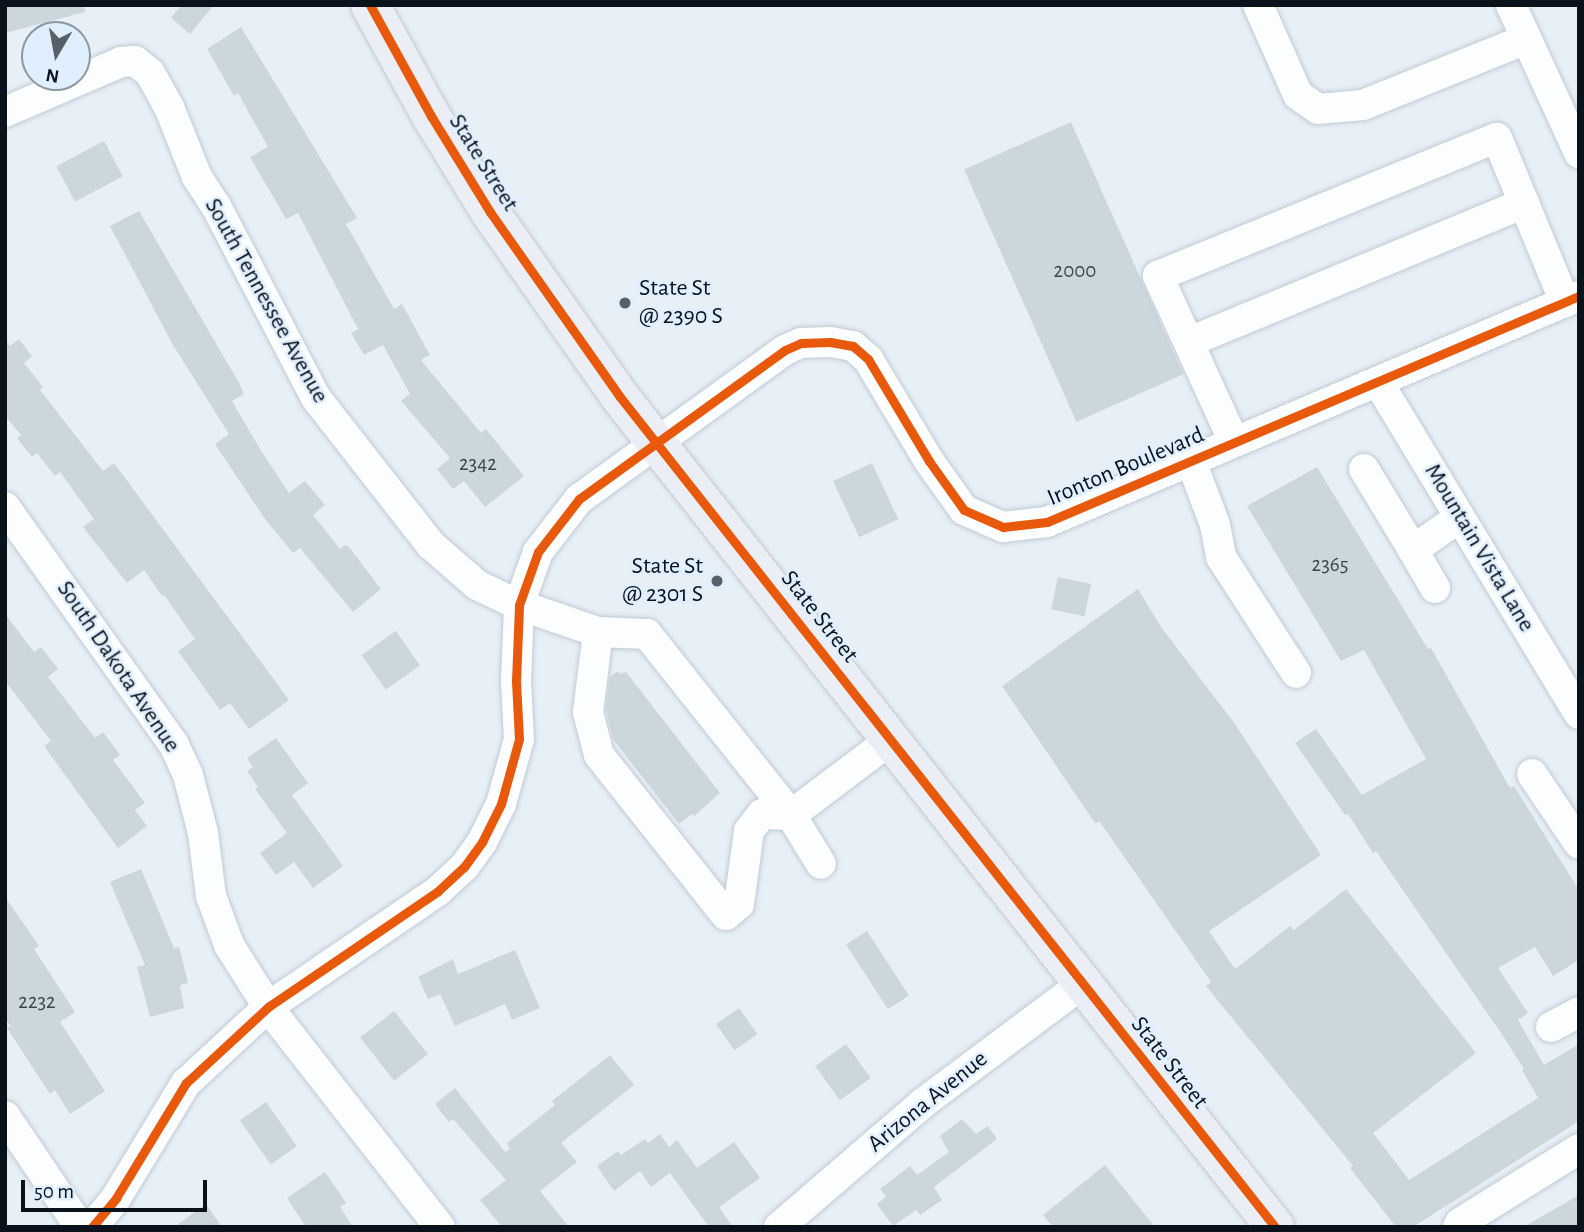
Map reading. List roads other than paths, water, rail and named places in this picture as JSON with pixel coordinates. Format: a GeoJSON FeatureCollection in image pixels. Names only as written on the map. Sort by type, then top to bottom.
{"type":"FeatureCollection","features":[{"type":"Feature","properties":{"kind":"main road","name":"State Street"},"geometry":{"type":"LineString","coordinates":[[370,5],[431,116],[490,212],[562,317],[655,441],[1275,1227]]}},
{"type":"Feature","properties":{"kind":"street"},"geometry":{"type":"LineString","coordinates":[[1258,5],[1298,95],[1318,109],[1363,105],[1526,39]]}},
{"type":"Feature","properties":{"kind":"street"},"geometry":{"type":"LineString","coordinates":[[1511,5],[1579,153]]}},
{"type":"Feature","properties":{"kind":"street","name":"South Tennessee Avenue"},"geometry":{"type":"LineString","coordinates":[[5,112],[121,62],[135,61],[150,73],[169,107],[197,177],[216,206],[316,398],[431,545],[477,584],[519,605],[598,632],[647,634],[791,815],[821,864]]}},
{"type":"Feature","properties":{"kind":"street"},"geometry":{"type":"LineString","coordinates":[[1234,442],[1158,276],[1497,138],[1524,203],[1572,299]]}},
{"type":"Feature","properties":{"kind":"street"},"geometry":{"type":"LineString","coordinates":[[1189,342],[1524,203]]}},
{"type":"Feature","properties":{"kind":"street","name":"Ironton Boulevard"},"geometry":{"type":"LineString","coordinates":[[93,1227],[116,1198],[187,1083],[268,1007],[438,891],[464,867],[482,842],[501,804],[519,739],[516,681],[519,605],[538,552],[579,499],[655,441],[785,350],[801,343],[830,342],[853,346],[868,359],[929,461],[964,510],[1003,527],[1047,522],[1572,299]]}},
{"type":"Feature","properties":{"kind":"street","name":"Mountain Vista Lane"},"geometry":{"type":"LineString","coordinates":[[1378,382],[1579,714]]}},
{"type":"Feature","properties":{"kind":"street"},"geometry":{"type":"LineString","coordinates":[[1191,461],[1215,525],[1221,557],[1296,673]]}},
{"type":"Feature","properties":{"kind":"street"},"geometry":{"type":"LineString","coordinates":[[1364,469],[1435,588]]}},
{"type":"Feature","properties":{"kind":"street","name":"South Dakota Avenue"},"geometry":{"type":"LineString","coordinates":[[5,508],[174,745],[188,775],[203,833],[211,896],[229,945],[268,1007],[440,1227]]}},
{"type":"Feature","properties":{"kind":"street"},"geometry":{"type":"LineString","coordinates":[[1413,550],[1460,517]]}},
{"type":"Feature","properties":{"kind":"street"},"geometry":{"type":"LineString","coordinates":[[598,632],[588,712],[599,755],[726,915],[739,904],[749,831],[762,814],[791,815],[890,740]]}},
{"type":"Feature","properties":{"kind":"street"},"geometry":{"type":"LineString","coordinates":[[1532,774],[1579,844]]}},
{"type":"Feature","properties":{"kind":"street","name":"Arizona Avenue"},"geometry":{"type":"LineString","coordinates":[[779,1227],[923,1103],[1082,984]]}},
{"type":"Feature","properties":{"kind":"street"},"geometry":{"type":"LineString","coordinates":[[1551,1027],[1579,1012]]}},
{"type":"Feature","properties":{"kind":"street"},"geometry":{"type":"LineString","coordinates":[[5,1116],[80,1227]]}},
{"type":"Feature","properties":{"kind":"street"},"geometry":{"type":"LineString","coordinates":[[1458,1227],[1460,1223],[1579,1149]]}},
{"type":"Feature","properties":{"kind":"place","name":"State St @ 2390 S"},"geometry":{"type":"Point","coordinates":[625,303]}},
{"type":"Feature","properties":{"kind":"place","name":"State St @ 2301 S"},"geometry":{"type":"Point","coordinates":[717,581]}}]}
